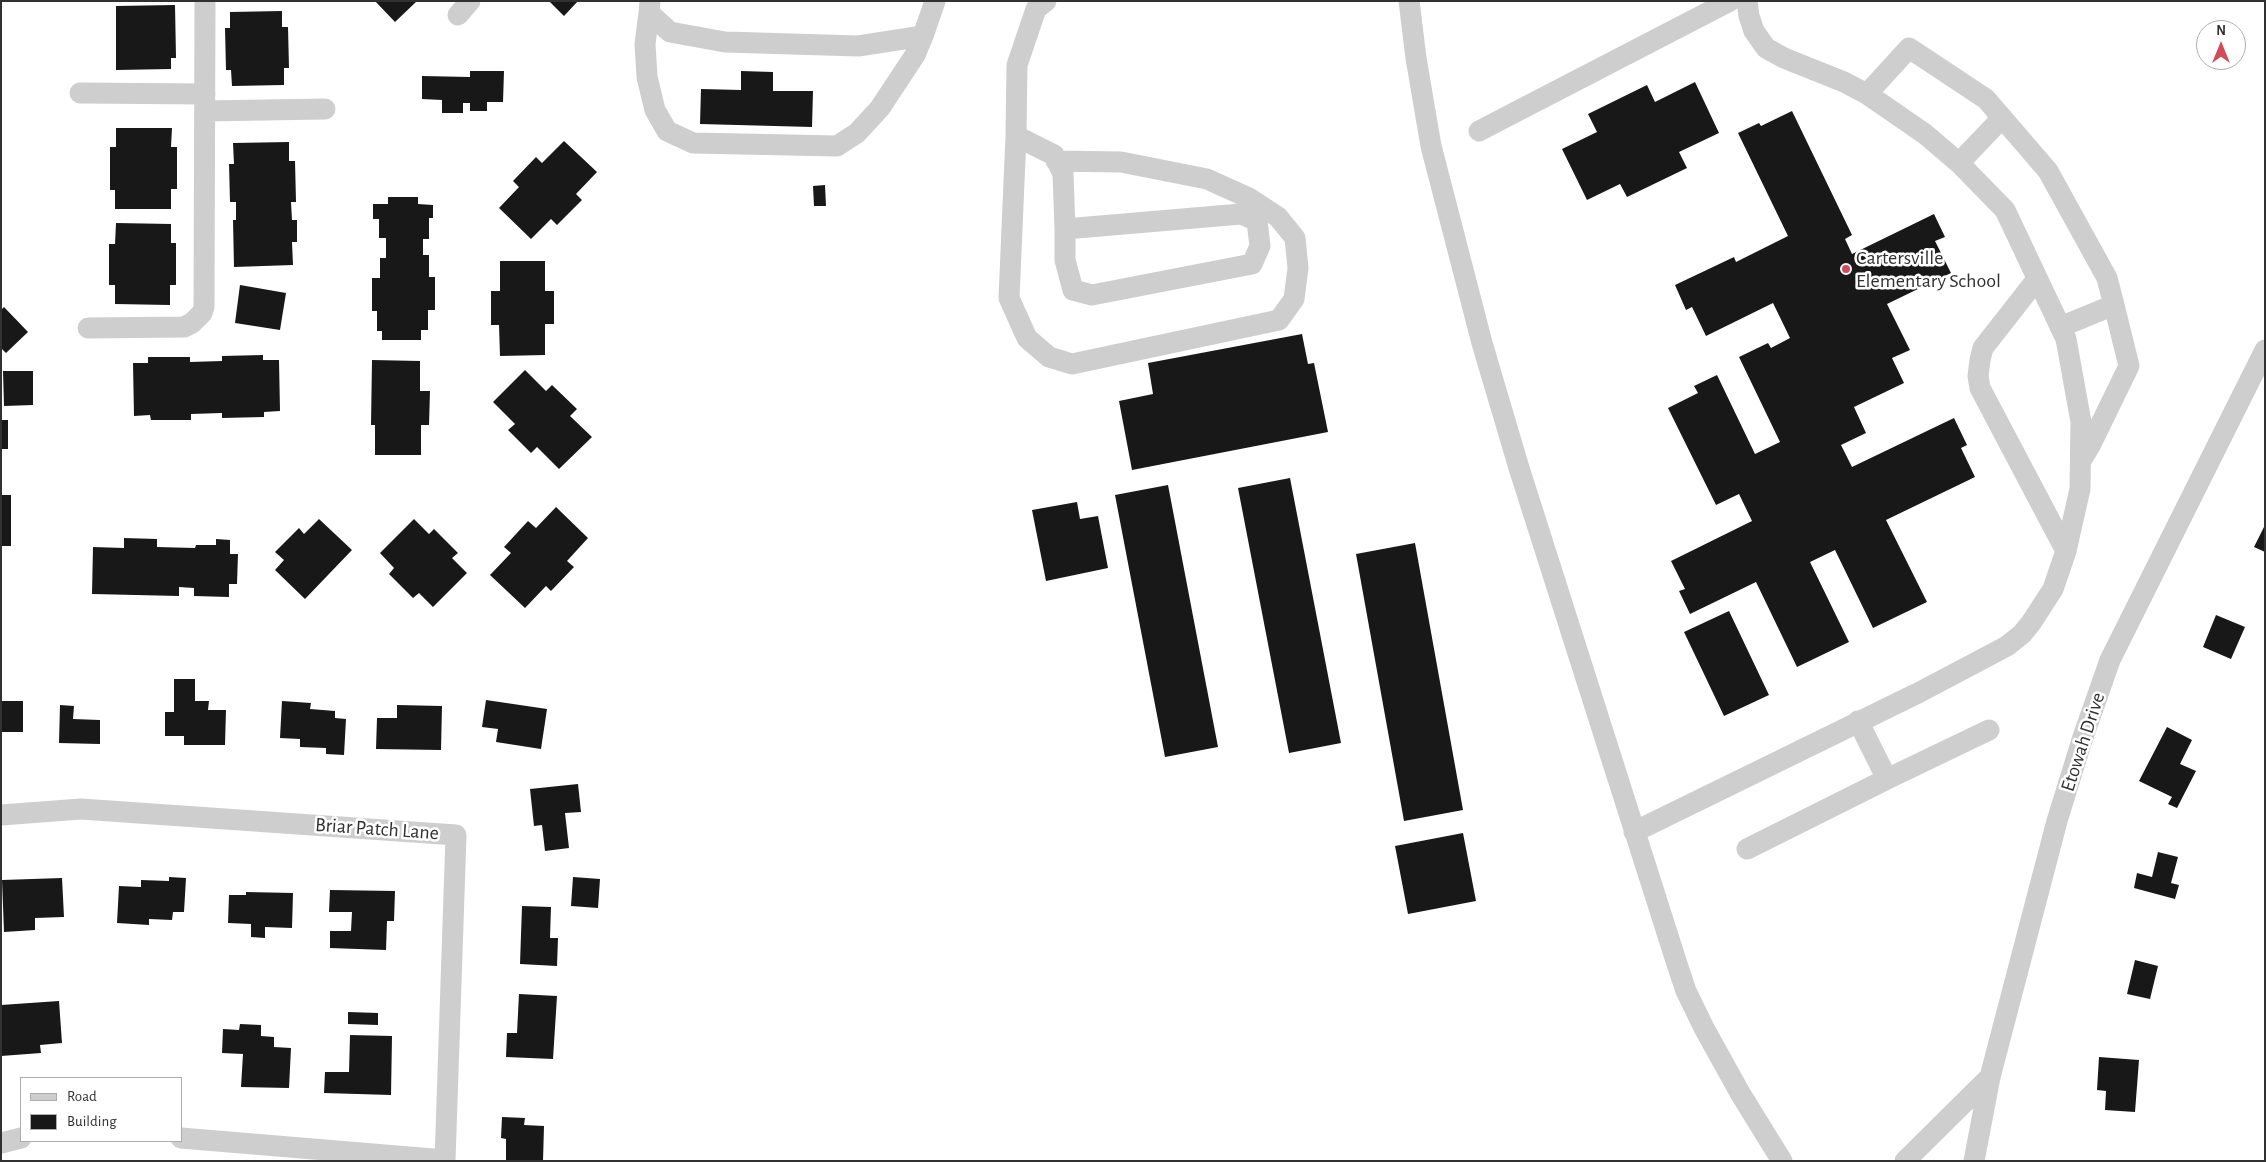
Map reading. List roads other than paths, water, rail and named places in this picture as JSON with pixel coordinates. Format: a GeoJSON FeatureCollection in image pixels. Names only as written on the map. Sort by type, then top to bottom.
{"type":"FeatureCollection","features":[{"type":"Feature","properties":{"kind":"street"},"geometry":{"type":"LineString","coordinates":[[88,328],[184,327],[192,324],[202,313],[204,307],[205,1]]}},
{"type":"Feature","properties":{"kind":"street"},"geometry":{"type":"LineString","coordinates":[[650,7],[645,44],[647,77],[655,110],[667,131],[693,143],[837,146],[857,133],[880,108],[915,55],[935,1]]}},
{"type":"Feature","properties":{"kind":"street"},"geometry":{"type":"LineString","coordinates":[[1046,1],[1036,9],[1017,65],[1010,298],[1027,338],[1049,357],[1072,364],[1279,320],[1294,299],[1298,268],[1295,238],[1278,218],[1248,198],[1207,179],[1121,162],[1056,161]]}},
{"type":"Feature","properties":{"kind":"street"},"geometry":{"type":"LineString","coordinates":[[1409,1],[1416,58],[1431,146],[1482,344],[1519,468],[1634,832],[1686,991],[1740,1093],[1782,1161]]}},
{"type":"Feature","properties":{"kind":"street"},"geometry":{"type":"LineString","coordinates":[[1479,130],[1730,1]]}},
{"type":"Feature","properties":{"kind":"street"},"geometry":{"type":"LineString","coordinates":[[1634,832],[1993,654],[2015,640],[2044,606],[2052,589],[2066,551],[2080,489],[2081,422],[2066,339],[2005,210],[1959,163],[1925,134],[1867,94],[1844,82],[1784,58],[1766,48],[1754,30],[1748,16],[1747,1]]}},
{"type":"Feature","properties":{"kind":"street"},"geometry":{"type":"LineString","coordinates":[[650,7],[670,32],[725,42],[858,46],[923,36]]}},
{"type":"Feature","properties":{"kind":"street"},"geometry":{"type":"LineString","coordinates":[[1867,94],[1909,48],[1986,99],[2048,170],[2107,278],[2129,366],[2091,444],[2080,461]]}},
{"type":"Feature","properties":{"kind":"street"},"geometry":{"type":"LineString","coordinates":[[80,93],[205,103],[325,109]]}},
{"type":"Feature","properties":{"kind":"street"},"geometry":{"type":"LineString","coordinates":[[1959,163],[2002,118]]}},
{"type":"Feature","properties":{"kind":"street"},"geometry":{"type":"LineString","coordinates":[[1016,136],[1054,155],[1063,174],[1065,260],[1072,290],[1092,295],[1252,264],[1260,246],[1257,221],[1241,214],[1065,229]]}},
{"type":"Feature","properties":{"kind":"street"},"geometry":{"type":"LineString","coordinates":[[2038,279],[1983,348],[1978,376],[1980,388],[1986,400],[2066,551]]}},
{"type":"Feature","properties":{"kind":"street"},"geometry":{"type":"LineString","coordinates":[[2060,327],[2114,305]]}},
{"type":"Feature","properties":{"kind":"street","name":"Etowah Drive"},"geometry":{"type":"LineString","coordinates":[[1974,1161],[1990,1077],[2057,821],[2082,740],[2110,660],[2265,350]]}},
{"type":"Feature","properties":{"kind":"street"},"geometry":{"type":"LineString","coordinates":[[1858,722],[1886,779]]}},
{"type":"Feature","properties":{"kind":"street"},"geometry":{"type":"LineString","coordinates":[[1748,849],[1886,779],[1990,730]]}},
{"type":"Feature","properties":{"kind":"street","name":"Briar Patch Lane"},"geometry":{"type":"LineString","coordinates":[[1,815],[81,809],[456,835],[445,1160]]}},
{"type":"Feature","properties":{"kind":"street"},"geometry":{"type":"LineString","coordinates":[[1905,1161],[1990,1077]]}},
{"type":"Feature","properties":{"kind":"street"},"geometry":{"type":"LineString","coordinates":[[1,1143],[20,1138]]}},
{"type":"Feature","properties":{"kind":"street"},"geometry":{"type":"LineString","coordinates":[[182,1138],[445,1160]]}},
{"type":"Feature","properties":{"kind":"place","name":"Cartersville Elementary School"},"geometry":{"type":"Point","coordinates":[1846,269]}}]}
